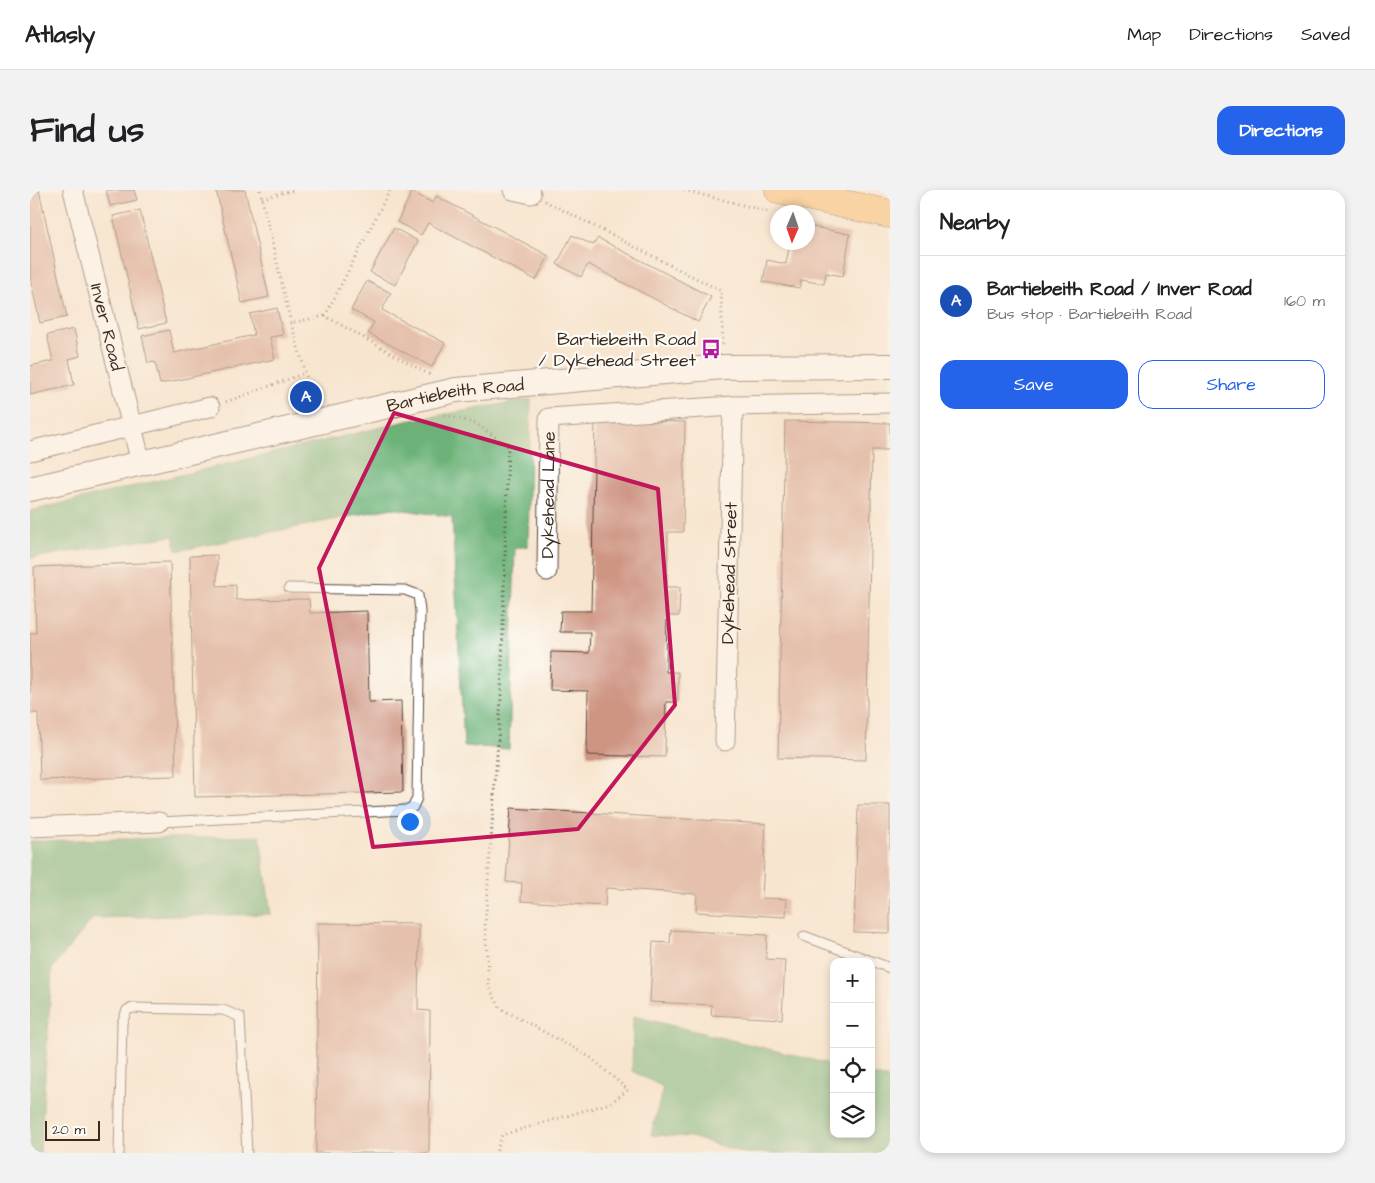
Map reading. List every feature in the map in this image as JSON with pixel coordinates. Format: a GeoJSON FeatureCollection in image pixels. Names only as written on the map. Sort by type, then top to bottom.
{"type":"FeatureCollection","features":[{"type":"Feature","properties":{"kind":"main road"},"geometry":{"type":"LineString","coordinates":[[779,190],[890,214]]}},
{"type":"Feature","properties":{"kind":"street","name":"Inver Road"},"geometry":{"type":"LineString","coordinates":[[73,190],[140,463]]}},
{"type":"Feature","properties":{"kind":"street","name":"Bartiebeith Road"},"geometry":{"type":"LineString","coordinates":[[30,489],[446,392],[723,367],[890,366]]}},
{"type":"Feature","properties":{"kind":"street"},"geometry":{"type":"LineString","coordinates":[[733,406],[890,403]]}},
{"type":"Feature","properties":{"kind":"street","name":"Dykehead Lane"},"geometry":{"type":"LineString","coordinates":[[548,571],[549,418],[733,406]]}},
{"type":"Feature","properties":{"kind":"street","name":"Dykehead Street"},"geometry":{"type":"LineString","coordinates":[[724,742],[733,406]]}},
{"type":"Feature","properties":{"kind":"street"},"geometry":{"type":"LineString","coordinates":[[30,451],[210,407]]}},
{"type":"Feature","properties":{"kind":"street"},"geometry":{"type":"LineString","coordinates":[[30,827],[159,822]]}},
{"type":"Feature","properties":{"kind":"lane"},"geometry":{"type":"LineString","coordinates":[[159,822],[406,810],[413,807],[417,798],[420,611],[418,595],[405,590],[289,588]]}},
{"type":"Feature","properties":{"kind":"lane"},"geometry":{"type":"LineString","coordinates":[[804,936],[890,968]]}},
{"type":"Feature","properties":{"kind":"lane"},"geometry":{"type":"LineString","coordinates":[[119,1153],[122,1023],[127,1010],[134,1008],[223,1010],[240,1017],[247,1153]]}},
{"type":"Feature","properties":{"kind":"path"},"geometry":{"type":"LineString","coordinates":[[260,190],[291,323],[319,422]]}},
{"type":"Feature","properties":{"kind":"path"},"geometry":{"type":"LineString","coordinates":[[262,198],[295,190]]}},
{"type":"Feature","properties":{"kind":"path"},"geometry":{"type":"LineString","coordinates":[[325,316],[390,190]]}},
{"type":"Feature","properties":{"kind":"path"},"geometry":{"type":"LineString","coordinates":[[684,190],[770,211]]}},
{"type":"Feature","properties":{"kind":"path"},"geometry":{"type":"LineString","coordinates":[[522,192],[721,291],[723,367]]}},
{"type":"Feature","properties":{"kind":"path"},"geometry":{"type":"LineString","coordinates":[[291,323],[325,316],[446,392],[443,414],[475,423],[508,446],[501,698],[485,926],[489,987],[500,1008],[590,1057],[628,1090],[610,1103],[502,1135],[496,1153]]}},
{"type":"Feature","properties":{"kind":"path"},"geometry":{"type":"LineString","coordinates":[[210,407],[305,373]]}},
{"type":"Feature","properties":{"kind":"highlighted area"},"geometry":{"type":"Polygon","coordinates":[[[394,413],[658,489],[675,705],[578,829],[373,847],[319,568],[394,413]]]}},
{"type":"Feature","properties":{"kind":"green space"},"geometry":{"type":"Polygon","coordinates":[[[531,399],[528,546],[515,548],[509,749],[464,746],[452,517],[392,508],[177,551],[173,536],[30,558],[30,511],[407,421],[531,399]]]}},
{"type":"Feature","properties":{"kind":"green space"},"geometry":{"type":"Polygon","coordinates":[[[260,836],[271,914],[93,918],[52,969],[40,1153],[30,1153],[30,841],[260,836]]]}},
{"type":"Feature","properties":{"kind":"green space"},"geometry":{"type":"Polygon","coordinates":[[[633,1016],[830,1064],[830,1138],[875,1138],[875,1076],[890,1079],[890,1153],[744,1153],[691,1137],[651,1135],[663,1087],[632,1071],[633,1016]]]}},
{"type":"Feature","properties":{"kind":"building"},"geometry":{"type":"Polygon","coordinates":[[[30,190],[39,190],[67,317],[40,323],[30,277],[30,190]]]}},
{"type":"Feature","properties":{"kind":"building"},"geometry":{"type":"Polygon","coordinates":[[[106,190],[134,190],[137,200],[110,206],[106,190]]]}},
{"type":"Feature","properties":{"kind":"building"},"geometry":{"type":"Polygon","coordinates":[[[216,190],[245,190],[269,297],[242,303],[216,190]]]}},
{"type":"Feature","properties":{"kind":"building"},"geometry":{"type":"Polygon","coordinates":[[[412,192],[433,203],[436,196],[549,256],[536,280],[428,223],[421,235],[397,222],[412,192]]]}},
{"type":"Feature","properties":{"kind":"building"},"geometry":{"type":"Polygon","coordinates":[[[140,210],[166,323],[139,329],[113,216],[140,210]]]}},
{"type":"Feature","properties":{"kind":"building"},"geometry":{"type":"Polygon","coordinates":[[[815,227],[850,234],[843,276],[826,273],[824,284],[801,280],[800,288],[763,282],[767,260],[786,264],[789,250],[815,250],[815,227]]]}},
{"type":"Feature","properties":{"kind":"building"},"geometry":{"type":"Polygon","coordinates":[[[394,228],[418,241],[395,285],[370,272],[394,228]]]}},
{"type":"Feature","properties":{"kind":"building"},"geometry":{"type":"Polygon","coordinates":[[[572,235],[593,245],[598,238],[711,297],[698,322],[588,264],[581,277],[557,264],[572,235]]]}},
{"type":"Feature","properties":{"kind":"building"},"geometry":{"type":"Polygon","coordinates":[[[367,281],[391,293],[382,310],[445,343],[432,367],[368,333],[374,322],[351,310],[367,281]]]}},
{"type":"Feature","properties":{"kind":"building"},"geometry":{"type":"Polygon","coordinates":[[[277,308],[283,335],[270,337],[275,359],[160,384],[155,362],[148,363],[142,336],[169,330],[174,353],[254,335],[250,314],[277,308]]]}},
{"type":"Feature","properties":{"kind":"building"},"geometry":{"type":"Polygon","coordinates":[[[74,329],[80,356],[69,359],[74,385],[30,395],[30,366],[53,361],[47,335],[74,329]]]}},
{"type":"Feature","properties":{"kind":"building"},"geometry":{"type":"Polygon","coordinates":[[[595,421],[685,422],[683,532],[668,532],[667,587],[680,587],[679,616],[667,616],[666,672],[678,672],[678,702],[666,702],[665,757],[587,755],[588,691],[550,690],[551,652],[589,653],[590,632],[560,632],[561,611],[591,611],[595,421]]]}},
{"type":"Feature","properties":{"kind":"building"},"geometry":{"type":"Polygon","coordinates":[[[785,421],[890,423],[890,450],[872,450],[866,760],[778,758],[785,421]]]}},
{"type":"Feature","properties":{"kind":"building"},"geometry":{"type":"Polygon","coordinates":[[[217,555],[217,586],[236,585],[236,600],[309,599],[310,613],[367,611],[369,702],[401,701],[403,792],[195,797],[190,556],[217,555]]]}},
{"type":"Feature","properties":{"kind":"building"},"geometry":{"type":"Polygon","coordinates":[[[170,562],[176,776],[40,780],[38,713],[30,713],[30,633],[36,633],[34,567],[170,562]]]}},
{"type":"Feature","properties":{"kind":"building"},"geometry":{"type":"Polygon","coordinates":[[[858,805],[890,805],[890,933],[854,932],[858,805]]]}},
{"type":"Feature","properties":{"kind":"building"},"geometry":{"type":"Polygon","coordinates":[[[511,808],[766,824],[762,898],[787,899],[786,917],[696,912],[697,894],[606,888],[605,906],[521,901],[522,883],[506,882],[511,808]]]}},
{"type":"Feature","properties":{"kind":"building"},"geometry":{"type":"Polygon","coordinates":[[[318,923],[419,924],[418,1010],[430,1011],[429,1153],[316,1153],[318,923]]]}},
{"type":"Feature","properties":{"kind":"building"},"geometry":{"type":"Polygon","coordinates":[[[671,930],[767,935],[766,959],[785,960],[782,1019],[711,1015],[712,1005],[650,1002],[653,942],[670,943],[671,930]]]}},
{"type":"Feature","properties":{"kind":"place","name":"Bartiebeith Road / Dykehead Street"},"geometry":{"type":"Point","coordinates":[711,349]}},
{"type":"Feature","properties":{"kind":"place","name":"Bartiebeith Road / Inver Road"},"geometry":{"type":"Point","coordinates":[306,397]}}]}
